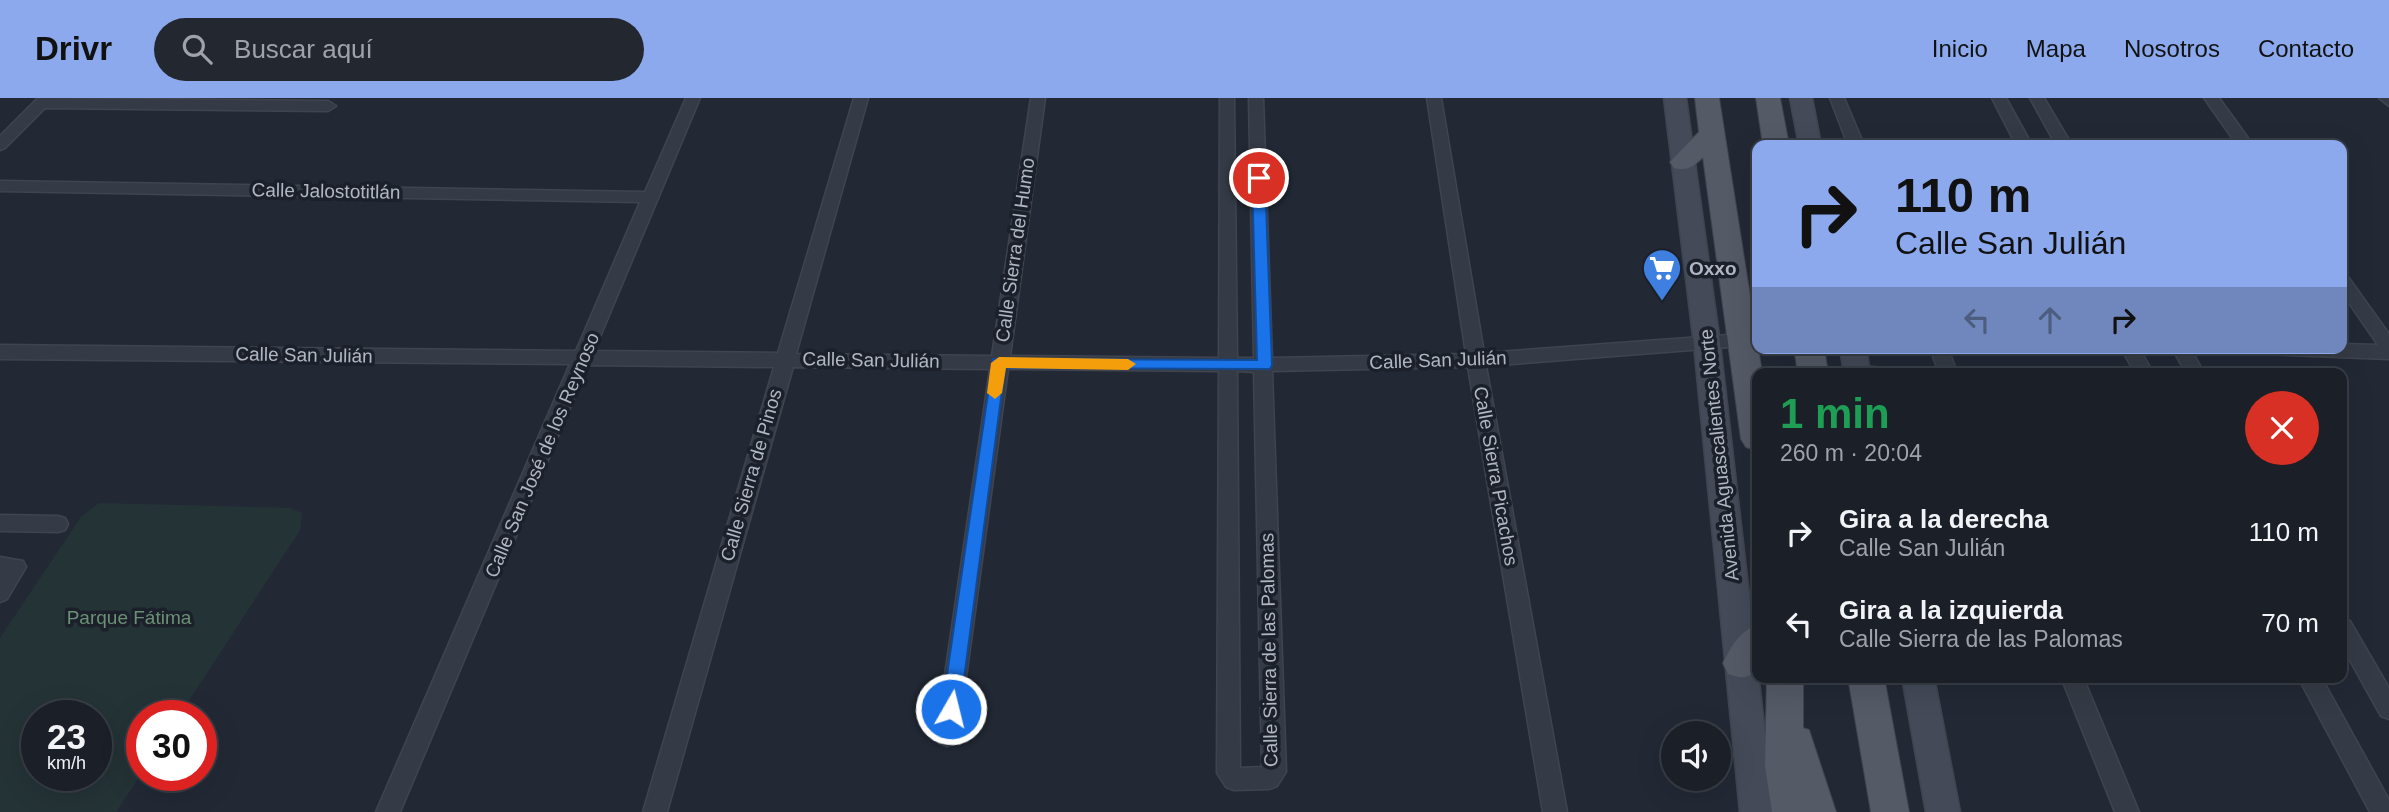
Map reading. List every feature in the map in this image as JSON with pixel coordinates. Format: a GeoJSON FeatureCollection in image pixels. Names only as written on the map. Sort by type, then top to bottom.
{"type":"FeatureCollection","features":[{"type":"Feature","properties":{"kind":"main road","name":"Avenida Aguascalientes Norte"},"geometry":{"type":"LineString","coordinates":[[1707,98],[1752,406]]}},
{"type":"Feature","properties":{"kind":"main road"},"geometry":{"type":"LineString","coordinates":[[1769,98],[1775,140]]}},
{"type":"Feature","properties":{"kind":"main road"},"geometry":{"type":"LineString","coordinates":[[1683,162],[1712,134]]}},
{"type":"Feature","properties":{"kind":"main road"},"geometry":{"type":"LineString","coordinates":[[1785,683],[1787,714],[1784,766],[1791,812]]}},
{"type":"Feature","properties":{"kind":"main road"},"geometry":{"type":"LineString","coordinates":[[1867,683],[1890,812]]}},
{"type":"Feature","properties":{"kind":"main road"},"geometry":{"type":"LineString","coordinates":[[1787,714],[1817,812]]}},
{"type":"Feature","properties":{"kind":"main road"},"geometry":{"type":"LineString","coordinates":[[1872,812],[1870,792],[1876,734]]}},
{"type":"Feature","properties":{"kind":"street","name":"Calle San José de los Reynoso"},"geometry":{"type":"LineString","coordinates":[[388,812],[693,98]]}},
{"type":"Feature","properties":{"kind":"street","name":"Calle Sierra de Pinos"},"geometry":{"type":"LineString","coordinates":[[655,812],[861,98]]}},
{"type":"Feature","properties":{"kind":"street","name":"Calle Sierra del Humo"},"geometry":{"type":"LineString","coordinates":[[947,736],[1038,98]]}},
{"type":"Feature","properties":{"kind":"street","name":"Calle Sierra de las Palomas"},"geometry":{"type":"LineString","coordinates":[[1227,98],[1229,773],[1234,779],[1269,778],[1274,772],[1256,98]]}},
{"type":"Feature","properties":{"kind":"street","name":"Calle Sierra Picachos"},"geometry":{"type":"LineString","coordinates":[[1434,98],[1476,360],[1555,812]]}},
{"type":"Feature","properties":{"kind":"street","name":"Avenida Aguascalientes Norte"},"geometry":{"type":"LineString","coordinates":[[1675,98],[1749,652],[1757,812]]}},
{"type":"Feature","properties":{"kind":"street"},"geometry":{"type":"LineString","coordinates":[[1801,98],[1809,140]]}},
{"type":"Feature","properties":{"kind":"street"},"geometry":{"type":"LineString","coordinates":[[1837,98],[1854,140]]}},
{"type":"Feature","properties":{"kind":"street"},"geometry":{"type":"LineString","coordinates":[[1999,98],[2021,140]]}},
{"type":"Feature","properties":{"kind":"street"},"geometry":{"type":"LineString","coordinates":[[2037,98],[2061,140]]}},
{"type":"Feature","properties":{"kind":"street"},"geometry":{"type":"LineString","coordinates":[[2211,98],[2241,140]]}},
{"type":"Feature","properties":{"kind":"street"},"geometry":{"type":"LineString","coordinates":[[0,145],[43,101],[328,106]]}},
{"type":"Feature","properties":{"kind":"street","name":"Calle Jalostotitlán"},"geometry":{"type":"LineString","coordinates":[[0,186],[652,197]]}},
{"type":"Feature","properties":{"kind":"street"},"geometry":{"type":"LineString","coordinates":[[2347,288],[2389,350]]}},
{"type":"Feature","properties":{"kind":"street","name":"Calle San Julián"},"geometry":{"type":"LineString","coordinates":[[0,352],[1265,365],[1476,360],[1742,340]]}},
{"type":"Feature","properties":{"kind":"street"},"geometry":{"type":"LineString","coordinates":[[2347,349],[2389,350]]}},
{"type":"Feature","properties":{"kind":"street"},"geometry":{"type":"LineString","coordinates":[[0,523],[58,524]]}},
{"type":"Feature","properties":{"kind":"street"},"geometry":{"type":"LineString","coordinates":[[0,566],[16,567],[0,593]]}},
{"type":"Feature","properties":{"kind":"street"},"geometry":{"type":"LineString","coordinates":[[2347,636],[2389,709]]}},
{"type":"Feature","properties":{"kind":"street"},"geometry":{"type":"LineString","coordinates":[[1919,683],[1943,812]]}},
{"type":"Feature","properties":{"kind":"street"},"geometry":{"type":"LineString","coordinates":[[2074,683],[2127,812]]}},
{"type":"Feature","properties":{"kind":"street"},"geometry":{"type":"LineString","coordinates":[[2312,683],[2383,812]]}},
{"type":"Feature","properties":{"kind":"lane"},"geometry":{"type":"LineString","coordinates":[[1855,364],[1876,368]]}},
{"type":"Feature","properties":{"kind":"green space","name":"Parque Fátima"},"geometry":{"type":"Polygon","coordinates":[[[99,503],[290,508],[302,513],[300,530],[189,700],[126,700],[126,791],[130,791],[116,812],[0,812],[0,638],[81,517],[99,503]]]}},
{"type":"Feature","properties":{"kind":"slow traffic"},"geometry":{"type":"LineString","coordinates":[[995,393],[999,363],[1128,364]]}},
{"type":"Feature","properties":{"kind":"place","name":"Oxxo"},"geometry":{"type":"Point","coordinates":[1662,302]}},
{"type":"Feature","properties":{"kind":"route"},"geometry":{"type":"LineString","coordinates":[[951,709],[999,363],[1265,365],[1259,178]]}}]}
